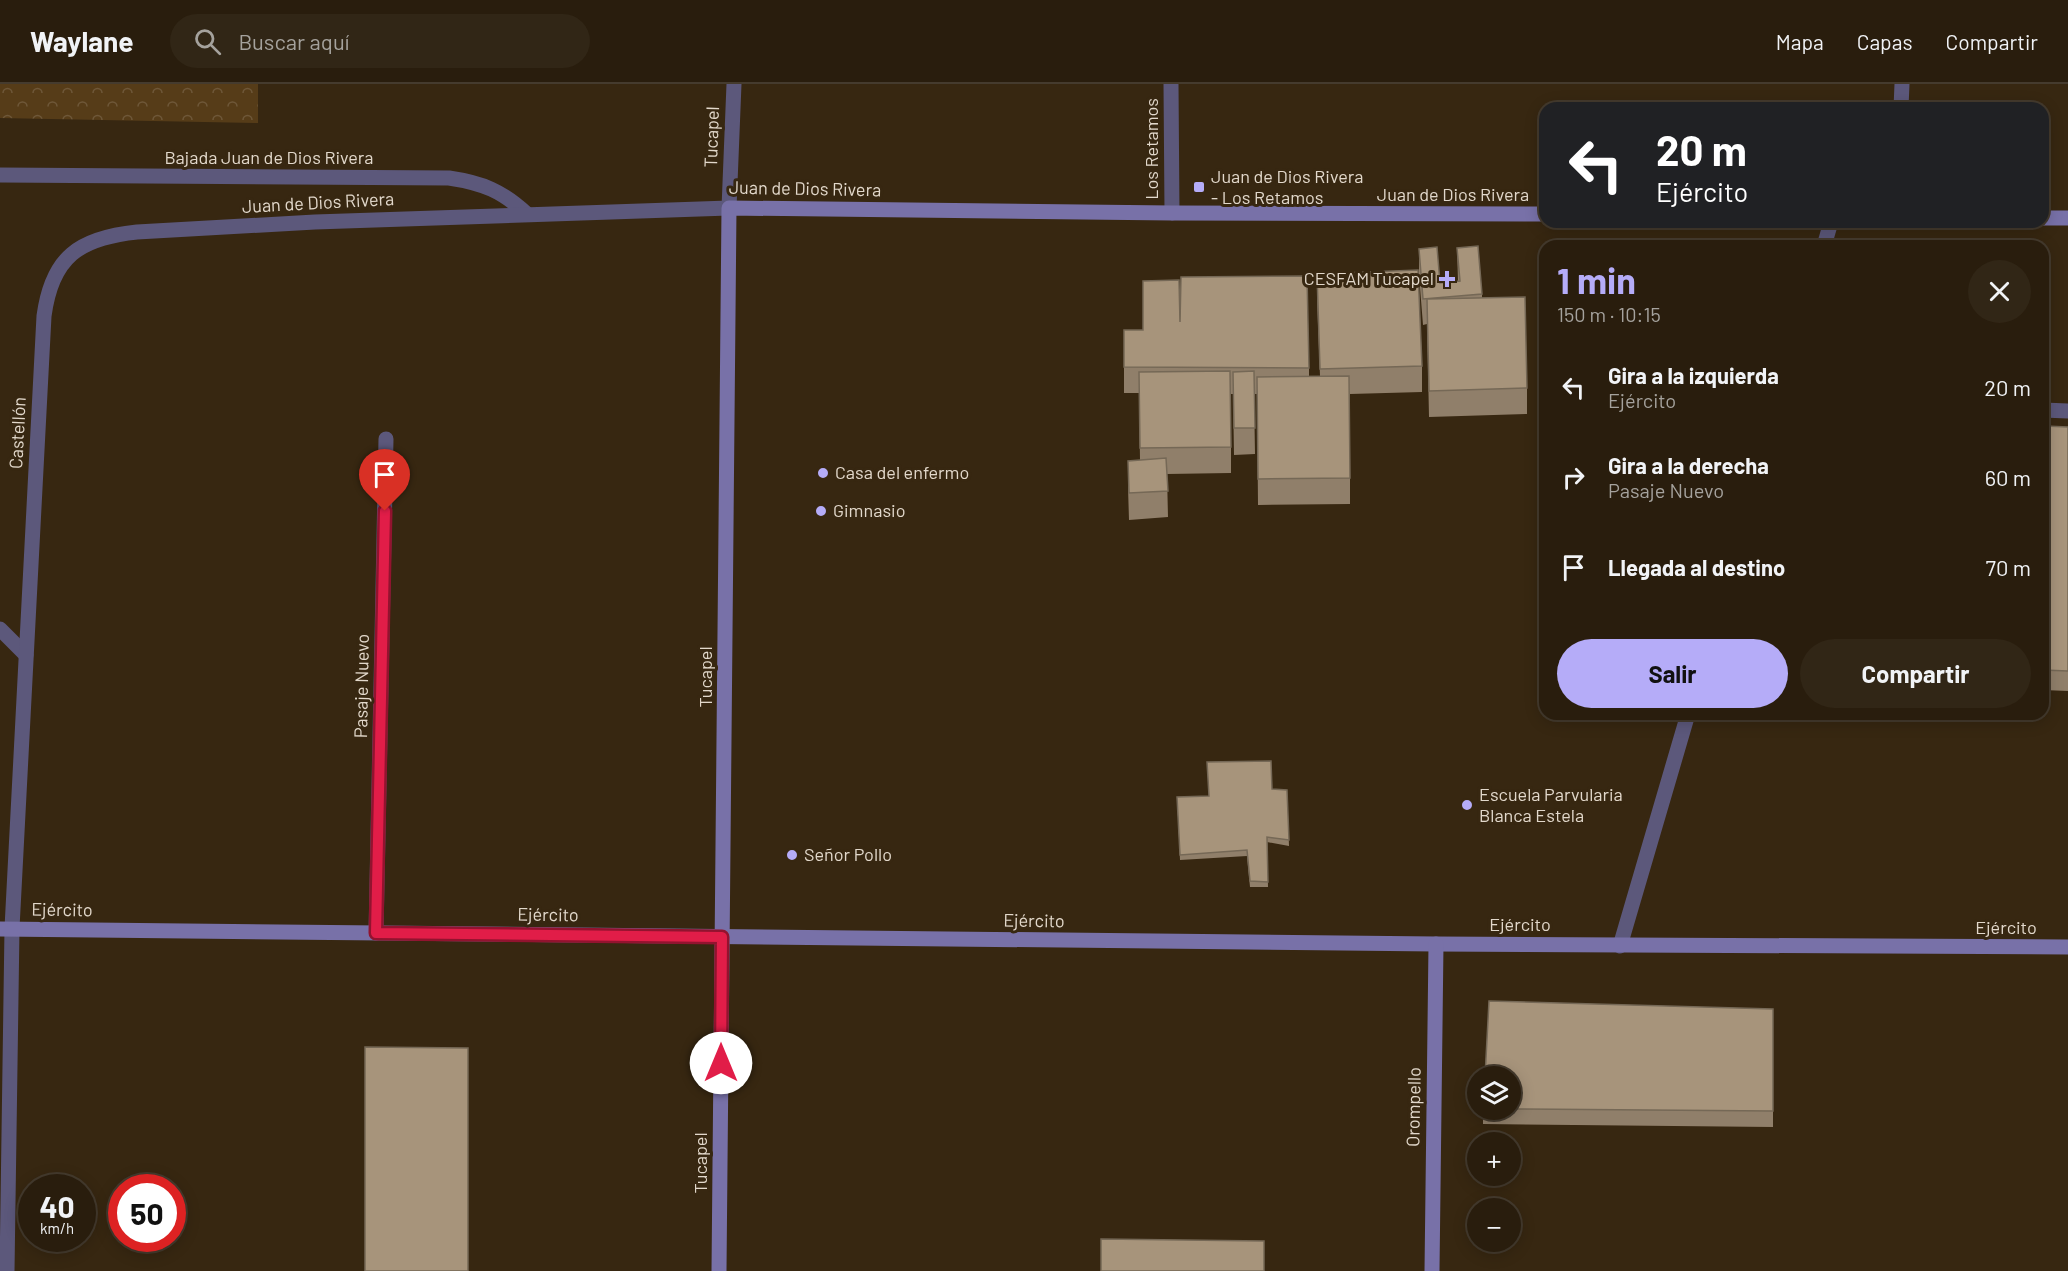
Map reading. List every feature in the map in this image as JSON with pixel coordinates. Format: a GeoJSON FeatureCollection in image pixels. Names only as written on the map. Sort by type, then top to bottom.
{"type":"FeatureCollection","features":[{"type":"Feature","properties":{"kind":"main road","name":"Juan de Dios Rivera"},"geometry":{"type":"LineString","coordinates":[[729,208],[1539,214]]}},
{"type":"Feature","properties":{"kind":"main road","name":"Tucapel"},"geometry":{"type":"LineString","coordinates":[[720,1271],[729,208]]}},
{"type":"Feature","properties":{"kind":"main road"},"geometry":{"type":"LineString","coordinates":[[2049,218],[2068,218]]}},
{"type":"Feature","properties":{"kind":"main road","name":"Ejército"},"geometry":{"type":"LineString","coordinates":[[6,928],[1620,946],[2068,947]]}},
{"type":"Feature","properties":{"kind":"main road","name":"Orompello"},"geometry":{"type":"LineString","coordinates":[[1432,1271],[1436,944]]}},
{"type":"Feature","properties":{"kind":"street","name":"Tucapel"},"geometry":{"type":"LineString","coordinates":[[729,208],[734,84]]}},
{"type":"Feature","properties":{"kind":"street","name":"Los Retamos"},"geometry":{"type":"LineString","coordinates":[[1172,84],[1172,213]]}},
{"type":"Feature","properties":{"kind":"street"},"geometry":{"type":"LineString","coordinates":[[1901,102],[1902,84]]}},
{"type":"Feature","properties":{"kind":"street","name":"Bajada Juan de Dios Rivera"},"geometry":{"type":"LineString","coordinates":[[0,175],[449,178],[489,187],[510,199],[528,214]]}},
{"type":"Feature","properties":{"kind":"street","name":"Juan de Dios Rivera"},"geometry":{"type":"LineString","coordinates":[[70,255],[97,240],[127,233],[315,222],[729,208]]}},
{"type":"Feature","properties":{"kind":"street","name":"Castellón"},"geometry":{"type":"LineString","coordinates":[[7,1271],[6,928],[26,655],[44,316],[52,279],[70,255]]}},
{"type":"Feature","properties":{"kind":"street"},"geometry":{"type":"LineString","coordinates":[[2049,410],[2068,411]]}},
{"type":"Feature","properties":{"kind":"street","name":"Pasaje Nuevo"},"geometry":{"type":"LineString","coordinates":[[376,933],[386,440]]}},
{"type":"Feature","properties":{"kind":"street"},"geometry":{"type":"LineString","coordinates":[[0,629],[26,655]]}},
{"type":"Feature","properties":{"kind":"street"},"geometry":{"type":"LineString","coordinates":[[1620,946],[1686,720]]}},
{"type":"Feature","properties":{"kind":"green space"},"geometry":{"type":"Polygon","coordinates":[[[0,84],[258,84],[258,123],[0,118],[0,84]]]}},
{"type":"Feature","properties":{"kind":"building"},"geometry":{"type":"Polygon","coordinates":[[[1478,246],[1482,294],[1423,299],[1419,249],[1437,247],[1440,283],[1460,281],[1457,248],[1478,246]]]}},
{"type":"Feature","properties":{"kind":"building"},"geometry":{"type":"Polygon","coordinates":[[[1418,270],[1422,366],[1320,369],[1317,274],[1418,270]]]}},
{"type":"Feature","properties":{"kind":"building"},"geometry":{"type":"Polygon","coordinates":[[[1307,276],[1309,368],[1124,367],[1124,330],[1143,330],[1143,281],[1179,280],[1180,322],[1181,277],[1307,276]]]}},
{"type":"Feature","properties":{"kind":"building"},"geometry":{"type":"Polygon","coordinates":[[[1525,297],[1527,388],[1429,391],[1427,299],[1525,297]]]}},
{"type":"Feature","properties":{"kind":"building"},"geometry":{"type":"Polygon","coordinates":[[[1230,371],[1231,447],[1140,448],[1139,372],[1230,371]]]}},
{"type":"Feature","properties":{"kind":"building"},"geometry":{"type":"Polygon","coordinates":[[[1254,371],[1255,428],[1234,428],[1233,372],[1254,371]]]}},
{"type":"Feature","properties":{"kind":"building"},"geometry":{"type":"Polygon","coordinates":[[[1349,376],[1350,478],[1258,479],[1257,377],[1349,376]]]}},
{"type":"Feature","properties":{"kind":"building"},"geometry":{"type":"Polygon","coordinates":[[[2049,426],[2068,427],[2068,671],[2049,670],[2049,426]]]}},
{"type":"Feature","properties":{"kind":"building"},"geometry":{"type":"Polygon","coordinates":[[[1166,458],[1168,491],[1129,493],[1128,461],[1166,458]]]}},
{"type":"Feature","properties":{"kind":"building"},"geometry":{"type":"Polygon","coordinates":[[[1271,761],[1272,789],[1287,790],[1289,840],[1267,837],[1268,882],[1250,881],[1247,850],[1180,855],[1177,797],[1209,796],[1207,762],[1271,761]]]}},
{"type":"Feature","properties":{"kind":"building"},"geometry":{"type":"Polygon","coordinates":[[[1489,1001],[1773,1009],[1773,1111],[1521,1109],[1521,1066],[1486,1066],[1489,1001]]]}},
{"type":"Feature","properties":{"kind":"building"},"geometry":{"type":"Polygon","coordinates":[[[365,1047],[468,1048],[468,1271],[365,1271],[365,1047]]]}},
{"type":"Feature","properties":{"kind":"building"},"geometry":{"type":"Polygon","coordinates":[[[1101,1239],[1264,1241],[1264,1271],[1101,1271],[1101,1239]]]}},
{"type":"Feature","properties":{"kind":"place","name":"Juan de Dios Rivera - Los Retamos"},"geometry":{"type":"Point","coordinates":[1199,187]}},
{"type":"Feature","properties":{"kind":"place","name":"CESFAM Tucapel"},"geometry":{"type":"Point","coordinates":[1447,279]}},
{"type":"Feature","properties":{"kind":"place","name":"Casa del enfermo"},"geometry":{"type":"Point","coordinates":[823,473]}},
{"type":"Feature","properties":{"kind":"place","name":"Gimnasio"},"geometry":{"type":"Point","coordinates":[821,511]}},
{"type":"Feature","properties":{"kind":"place","name":"Escuela Parvularia Blanca Estela"},"geometry":{"type":"Point","coordinates":[1467,805]}},
{"type":"Feature","properties":{"kind":"place","name":"Señor Pollo"},"geometry":{"type":"Point","coordinates":[792,855]}},
{"type":"Feature","properties":{"kind":"route"},"geometry":{"type":"LineString","coordinates":[[385,511],[376,933],[722,937],[721,1063]]}}]}
